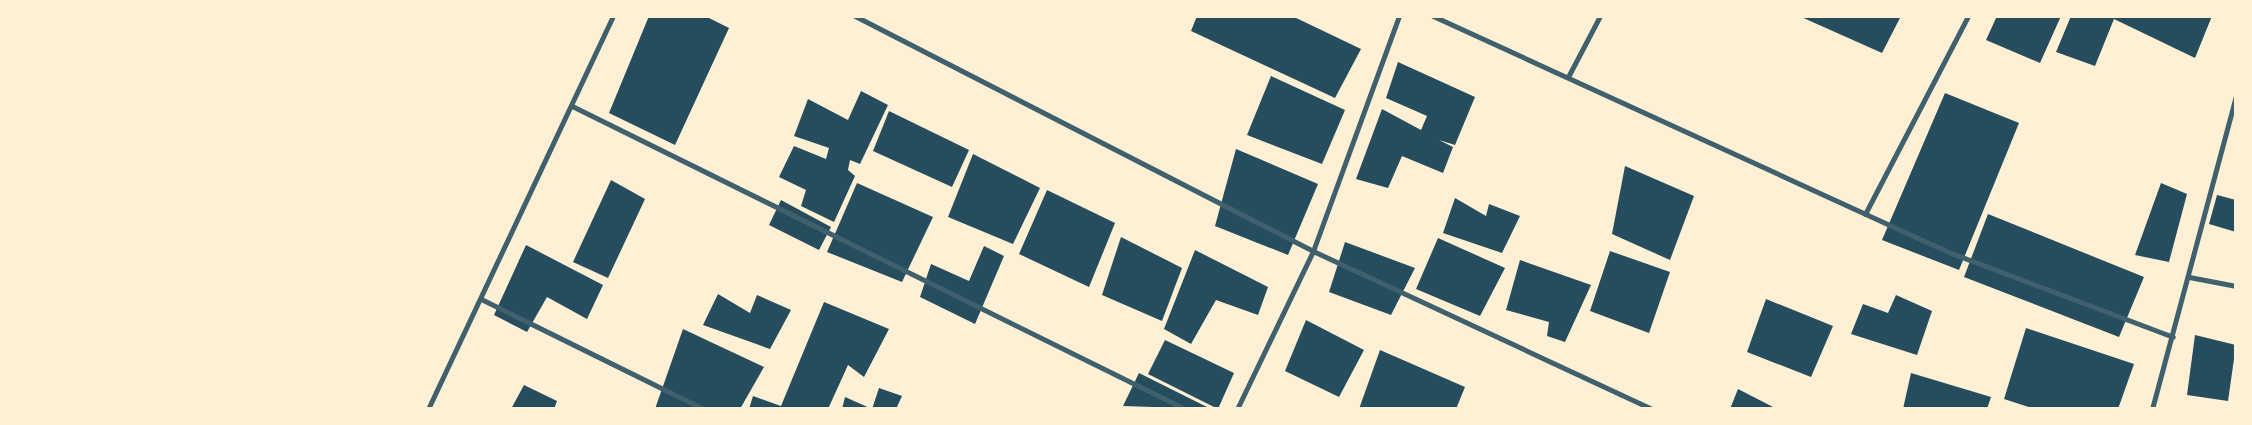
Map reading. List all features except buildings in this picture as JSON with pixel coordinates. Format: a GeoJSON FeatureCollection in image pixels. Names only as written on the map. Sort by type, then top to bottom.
{"type":"FeatureCollection","features":[{"type":"Feature","properties":{"kind":"street"},"geometry":{"type":"LineString","coordinates":[[428,409],[613,16]]}},
{"type":"Feature","properties":{"kind":"street"},"geometry":{"type":"LineString","coordinates":[[855,16],[1313,251],[1652,409]]}},
{"type":"Feature","properties":{"kind":"street"},"geometry":{"type":"LineString","coordinates":[[1237,409],[1313,251],[1399,16]]}},
{"type":"Feature","properties":{"kind":"street"},"geometry":{"type":"LineString","coordinates":[[1433,16],[1569,75],[1960,257],[2173,336]]}},
{"type":"Feature","properties":{"kind":"street"},"geometry":{"type":"LineString","coordinates":[[1569,75],[1600,16]]}},
{"type":"Feature","properties":{"kind":"street"},"geometry":{"type":"LineString","coordinates":[[1865,214],[1968,16]]}},
{"type":"Feature","properties":{"kind":"street"},"geometry":{"type":"LineString","coordinates":[[2152,409],[2189,277],[2236,96]]}},
{"type":"Feature","properties":{"kind":"street"},"geometry":{"type":"LineString","coordinates":[[572,106],[1186,409]]}},
{"type":"Feature","properties":{"kind":"street"},"geometry":{"type":"LineString","coordinates":[[2189,277],[2236,286]]}},
{"type":"Feature","properties":{"kind":"street"},"geometry":{"type":"LineString","coordinates":[[481,299],[704,409]]}}]}
